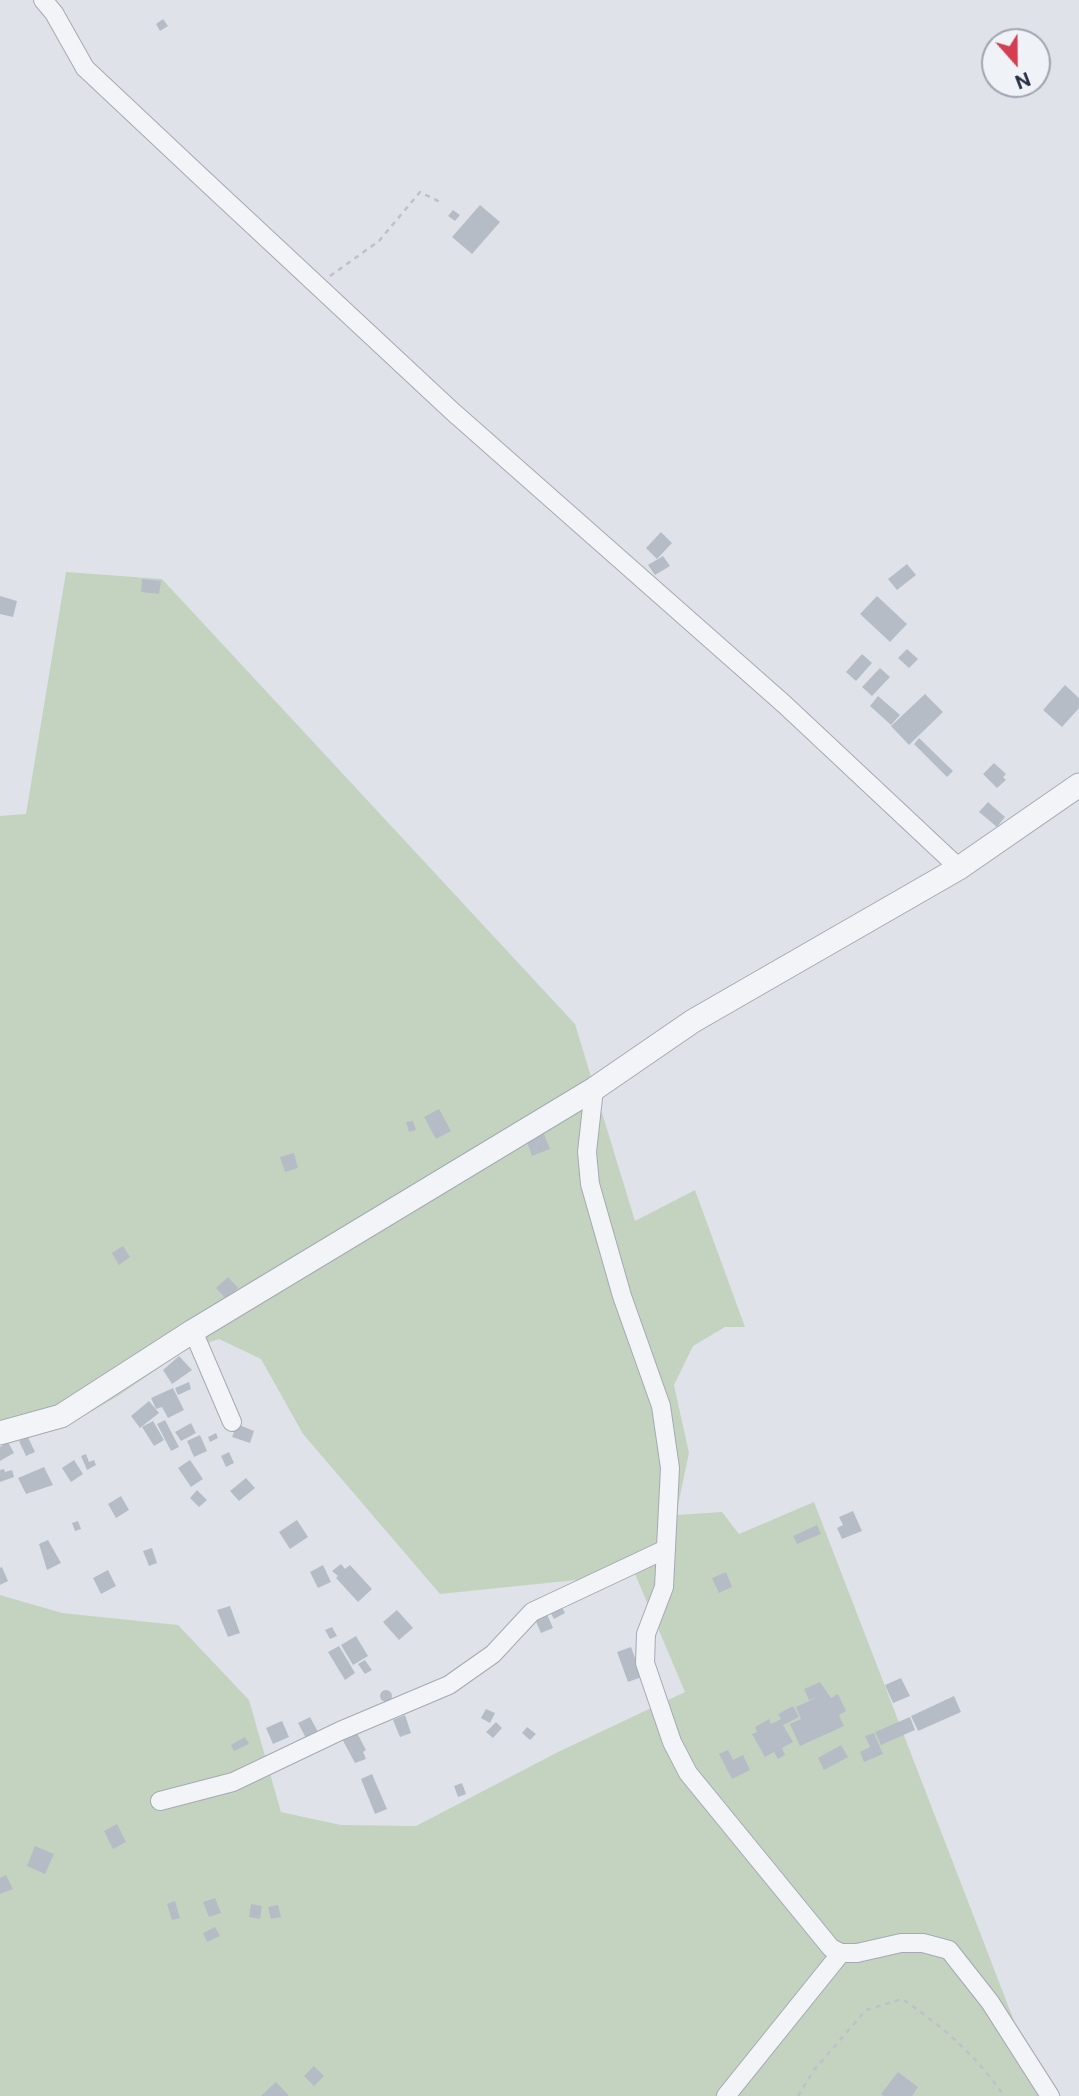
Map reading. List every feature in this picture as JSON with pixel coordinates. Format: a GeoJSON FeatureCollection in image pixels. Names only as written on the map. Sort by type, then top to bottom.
{"type":"FeatureCollection","features":[{"type":"Feature","properties":{"kind":"street"},"geometry":{"type":"LineString","coordinates":[[43,0],[54,13],[85,68],[452,411],[784,704],[960,868]]}},
{"type":"Feature","properties":{"kind":"street"},"geometry":{"type":"LineString","coordinates":[[0,1433],[61,1416],[193,1331],[594,1089],[692,1021],[960,868],[1079,785]]}},
{"type":"Feature","properties":{"kind":"street"},"geometry":{"type":"LineString","coordinates":[[594,1089],[587,1153],[590,1184],[622,1296],[661,1406],[670,1468],[664,1587],[646,1634],[645,1663],[672,1742],[688,1773],[831,1948],[841,1954]]}},
{"type":"Feature","properties":{"kind":"street"},"geometry":{"type":"LineString","coordinates":[[193,1331],[232,1422]]}},
{"type":"Feature","properties":{"kind":"street"},"geometry":{"type":"LineString","coordinates":[[160,1801],[233,1783],[340,1731],[449,1685],[493,1654],[532,1612],[666,1549]]}},
{"type":"Feature","properties":{"kind":"street"},"geometry":{"type":"LineString","coordinates":[[726,2096],[841,1954],[901,1943],[923,1943],[949,1950],[990,2002],[1050,2096]]}},
{"type":"Feature","properties":{"kind":"path"},"geometry":{"type":"LineString","coordinates":[[324,292],[330,276],[379,241],[420,192],[442,203]]}},
{"type":"Feature","properties":{"kind":"path"},"geometry":{"type":"LineString","coordinates":[[798,2096],[814,2070],[866,2010],[902,1998],[932,2019],[994,2080],[1004,2096]]}},
{"type":"Feature","properties":{"kind":"green space"},"geometry":{"type":"Polygon","coordinates":[[[66,572],[162,579],[575,1024],[635,1221],[695,1190],[745,1327],[725,1327],[693,1346],[674,1385],[689,1453],[676,1515],[722,1512],[739,1534],[814,1502],[1043,2096],[0,2096],[0,1595],[62,1613],[178,1625],[249,1700],[281,1812],[341,1825],[416,1826],[558,1752],[685,1692],[635,1574],[440,1594],[303,1434],[261,1359],[219,1339],[183,1351],[118,1396],[63,1428],[0,1440],[0,816],[26,814],[66,572]]]}},
{"type":"Feature","properties":{"kind":"building"},"geometry":{"type":"Polygon","coordinates":[[[163,19],[168,26],[160,31],[156,24],[163,19]]]}},
{"type":"Feature","properties":{"kind":"building"},"geometry":{"type":"Polygon","coordinates":[[[480,205],[500,222],[472,254],[452,237],[480,205]]]}},
{"type":"Feature","properties":{"kind":"building"},"geometry":{"type":"Polygon","coordinates":[[[453,210],[460,215],[455,221],[448,216],[453,210]]]}},
{"type":"Feature","properties":{"kind":"building"},"geometry":{"type":"Polygon","coordinates":[[[661,532],[672,543],[657,559],[646,548],[661,532]]]}},
{"type":"Feature","properties":{"kind":"building"},"geometry":{"type":"Polygon","coordinates":[[[663,556],[670,566],[655,575],[648,565],[663,556]]]}},
{"type":"Feature","properties":{"kind":"building"},"geometry":{"type":"Polygon","coordinates":[[[907,564],[916,575],[897,590],[888,579],[907,564]]]}},
{"type":"Feature","properties":{"kind":"building"},"geometry":{"type":"Polygon","coordinates":[[[142,579],[161,581],[159,594],[141,592],[142,579]]]}},
{"type":"Feature","properties":{"kind":"building"},"geometry":{"type":"Polygon","coordinates":[[[0,596],[17,601],[13,617],[0,614],[0,596]]]}},
{"type":"Feature","properties":{"kind":"building"},"geometry":{"type":"Polygon","coordinates":[[[877,596],[907,624],[890,642],[860,614],[877,596]]]}},
{"type":"Feature","properties":{"kind":"building"},"geometry":{"type":"Polygon","coordinates":[[[907,649],[918,659],[909,668],[898,658],[907,649]]]}},
{"type":"Feature","properties":{"kind":"building"},"geometry":{"type":"Polygon","coordinates":[[[862,654],[872,663],[856,681],[846,672],[862,654]]]}},
{"type":"Feature","properties":{"kind":"building"},"geometry":{"type":"Polygon","coordinates":[[[880,668],[890,677],[872,696],[862,687],[880,668]]]}},
{"type":"Feature","properties":{"kind":"building"},"geometry":{"type":"Polygon","coordinates":[[[1065,685],[1079,698],[1079,708],[1062,727],[1043,710],[1065,685]]]}},
{"type":"Feature","properties":{"kind":"building"},"geometry":{"type":"Polygon","coordinates":[[[925,694],[943,712],[909,745],[891,726],[925,694]]]}},
{"type":"Feature","properties":{"kind":"building"},"geometry":{"type":"Polygon","coordinates":[[[878,696],[900,715],[891,725],[870,706],[878,696]]]}},
{"type":"Feature","properties":{"kind":"building"},"geometry":{"type":"Polygon","coordinates":[[[919,738],[953,771],[947,777],[914,744],[919,738]]]}},
{"type":"Feature","properties":{"kind":"building"},"geometry":{"type":"Polygon","coordinates":[[[994,763],[1006,774],[1003,777],[1006,780],[997,788],[983,774],[994,763]]]}},
{"type":"Feature","properties":{"kind":"building"},"geometry":{"type":"Polygon","coordinates":[[[988,802],[1005,817],[997,827],[979,812],[988,802]]]}},
{"type":"Feature","properties":{"kind":"building"},"geometry":{"type":"Polygon","coordinates":[[[439,1109],[451,1131],[436,1139],[424,1117],[439,1109]]]}},
{"type":"Feature","properties":{"kind":"building"},"geometry":{"type":"Polygon","coordinates":[[[413,1121],[416,1130],[409,1132],[406,1122],[413,1121]]]}},
{"type":"Feature","properties":{"kind":"building"},"geometry":{"type":"Polygon","coordinates":[[[542,1129],[550,1149],[532,1156],[525,1136],[542,1129]]]}},
{"type":"Feature","properties":{"kind":"building"},"geometry":{"type":"Polygon","coordinates":[[[294,1153],[298,1168],[285,1172],[280,1157],[294,1153]]]}},
{"type":"Feature","properties":{"kind":"building"},"geometry":{"type":"Polygon","coordinates":[[[123,1246],[130,1257],[119,1265],[112,1253],[123,1246]]]}},
{"type":"Feature","properties":{"kind":"building"},"geometry":{"type":"Polygon","coordinates":[[[228,1277],[238,1288],[226,1299],[216,1288],[228,1277]]]}},
{"type":"Feature","properties":{"kind":"building"},"geometry":{"type":"Polygon","coordinates":[[[179,1356],[192,1370],[172,1384],[163,1370],[179,1356]]]}},
{"type":"Feature","properties":{"kind":"building"},"geometry":{"type":"Polygon","coordinates":[[[189,1382],[191,1389],[178,1395],[175,1388],[189,1382]]]}},
{"type":"Feature","properties":{"kind":"building"},"geometry":{"type":"Polygon","coordinates":[[[173,1388],[184,1410],[168,1418],[162,1407],[156,1409],[151,1398],[173,1388]]]}},
{"type":"Feature","properties":{"kind":"building"},"geometry":{"type":"Polygon","coordinates":[[[149,1401],[159,1413],[140,1428],[131,1416],[149,1401]]]}},
{"type":"Feature","properties":{"kind":"building"},"geometry":{"type":"Polygon","coordinates":[[[165,1420],[179,1447],[171,1451],[157,1424],[165,1420]]]}},
{"type":"Feature","properties":{"kind":"building"},"geometry":{"type":"Polygon","coordinates":[[[153,1421],[164,1440],[154,1446],[142,1427],[153,1421]]]}},
{"type":"Feature","properties":{"kind":"building"},"geometry":{"type":"Polygon","coordinates":[[[191,1423],[196,1433],[181,1441],[175,1432],[191,1423]]]}},
{"type":"Feature","properties":{"kind":"building"},"geometry":{"type":"Polygon","coordinates":[[[237,1424],[254,1431],[250,1443],[232,1437],[237,1424]]]}},
{"type":"Feature","properties":{"kind":"building"},"geometry":{"type":"Polygon","coordinates":[[[216,1433],[218,1438],[210,1442],[208,1437],[216,1433]]]}},
{"type":"Feature","properties":{"kind":"building"},"geometry":{"type":"Polygon","coordinates":[[[200,1435],[207,1451],[194,1457],[187,1441],[200,1435]]]}},
{"type":"Feature","properties":{"kind":"building"},"geometry":{"type":"Polygon","coordinates":[[[28,1437],[35,1452],[26,1456],[19,1441],[28,1437]]]}},
{"type":"Feature","properties":{"kind":"building"},"geometry":{"type":"Polygon","coordinates":[[[8,1442],[14,1453],[0,1461],[0,1447],[8,1442]]]}},
{"type":"Feature","properties":{"kind":"building"},"geometry":{"type":"Polygon","coordinates":[[[229,1452],[234,1463],[226,1467],[221,1456],[229,1452]]]}},
{"type":"Feature","properties":{"kind":"building"},"geometry":{"type":"Polygon","coordinates":[[[86,1454],[89,1462],[94,1460],[96,1465],[87,1470],[81,1456],[86,1454]]]}},
{"type":"Feature","properties":{"kind":"building"},"geometry":{"type":"Polygon","coordinates":[[[74,1460],[83,1474],[71,1482],[62,1468],[74,1460]]]}},
{"type":"Feature","properties":{"kind":"building"},"geometry":{"type":"Polygon","coordinates":[[[190,1460],[203,1479],[191,1487],[178,1468],[190,1460]]]}},
{"type":"Feature","properties":{"kind":"building"},"geometry":{"type":"Polygon","coordinates":[[[44,1467],[53,1485],[26,1494],[18,1478],[44,1467]]]}},
{"type":"Feature","properties":{"kind":"building"},"geometry":{"type":"Polygon","coordinates":[[[4,1469],[5,1472],[12,1470],[14,1477],[0,1482],[0,1470],[4,1469]]]}},
{"type":"Feature","properties":{"kind":"building"},"geometry":{"type":"Polygon","coordinates":[[[246,1478],[255,1488],[239,1501],[230,1491],[246,1478]]]}},
{"type":"Feature","properties":{"kind":"building"},"geometry":{"type":"Polygon","coordinates":[[[197,1490],[207,1500],[199,1507],[190,1498],[197,1490]]]}},
{"type":"Feature","properties":{"kind":"building"},"geometry":{"type":"Polygon","coordinates":[[[121,1496],[129,1510],[116,1518],[108,1504],[121,1496]]]}},
{"type":"Feature","properties":{"kind":"building"},"geometry":{"type":"Polygon","coordinates":[[[853,1511],[862,1531],[842,1539],[837,1528],[843,1525],[839,1517],[853,1511]]]}},
{"type":"Feature","properties":{"kind":"building"},"geometry":{"type":"Polygon","coordinates":[[[297,1520],[308,1537],[290,1549],[279,1532],[297,1520]]]}},
{"type":"Feature","properties":{"kind":"building"},"geometry":{"type":"Polygon","coordinates":[[[78,1521],[81,1529],[75,1531],[72,1523],[78,1521]]]}},
{"type":"Feature","properties":{"kind":"building"},"geometry":{"type":"Polygon","coordinates":[[[817,1525],[821,1534],[797,1544],[793,1536],[817,1525]]]}},
{"type":"Feature","properties":{"kind":"building"},"geometry":{"type":"Polygon","coordinates":[[[48,1540],[61,1563],[47,1570],[39,1544],[48,1540]]]}},
{"type":"Feature","properties":{"kind":"building"},"geometry":{"type":"Polygon","coordinates":[[[152,1548],[157,1563],[149,1566],[143,1551],[152,1548]]]}},
{"type":"Feature","properties":{"kind":"building"},"geometry":{"type":"Polygon","coordinates":[[[341,1564],[345,1569],[350,1565],[372,1589],[358,1602],[332,1571],[341,1564]]]}},
{"type":"Feature","properties":{"kind":"building"},"geometry":{"type":"Polygon","coordinates":[[[323,1565],[331,1582],[318,1588],[310,1572],[323,1565]]]}},
{"type":"Feature","properties":{"kind":"building"},"geometry":{"type":"Polygon","coordinates":[[[2,1567],[8,1581],[0,1585],[0,1568],[2,1567]]]}},
{"type":"Feature","properties":{"kind":"building"},"geometry":{"type":"Polygon","coordinates":[[[108,1570],[116,1586],[101,1594],[93,1578],[108,1570]]]}},
{"type":"Feature","properties":{"kind":"building"},"geometry":{"type":"Polygon","coordinates":[[[726,1572],[732,1587],[719,1593],[712,1578],[726,1572]]]}},
{"type":"Feature","properties":{"kind":"building"},"geometry":{"type":"Polygon","coordinates":[[[559,1601],[565,1613],[554,1619],[547,1606],[559,1601]]]}},
{"type":"Feature","properties":{"kind":"building"},"geometry":{"type":"Polygon","coordinates":[[[230,1606],[240,1633],[228,1637],[217,1610],[230,1606]]]}},
{"type":"Feature","properties":{"kind":"building"},"geometry":{"type":"Polygon","coordinates":[[[397,1610],[413,1628],[399,1640],[383,1622],[397,1610]]]}},
{"type":"Feature","properties":{"kind":"building"},"geometry":{"type":"Polygon","coordinates":[[[546,1612],[553,1628],[541,1633],[534,1617],[546,1612]]]}},
{"type":"Feature","properties":{"kind":"building"},"geometry":{"type":"Polygon","coordinates":[[[332,1627],[337,1636],[330,1639],[325,1630],[332,1627]]]}},
{"type":"Feature","properties":{"kind":"building"},"geometry":{"type":"Polygon","coordinates":[[[356,1636],[368,1656],[353,1665],[341,1645],[356,1636]]]}},
{"type":"Feature","properties":{"kind":"building"},"geometry":{"type":"Polygon","coordinates":[[[339,1646],[355,1673],[345,1680],[328,1652],[339,1646]]]}},
{"type":"Feature","properties":{"kind":"building"},"geometry":{"type":"Polygon","coordinates":[[[631,1647],[642,1677],[628,1682],[617,1652],[631,1647]]]}},
{"type":"Feature","properties":{"kind":"building"},"geometry":{"type":"Polygon","coordinates":[[[365,1660],[372,1670],[365,1674],[358,1664],[365,1660]]]}},
{"type":"Feature","properties":{"kind":"building"},"geometry":{"type":"Polygon","coordinates":[[[901,1678],[910,1696],[893,1703],[885,1685],[901,1678]]]}},
{"type":"Feature","properties":{"kind":"building"},"geometry":{"type":"Polygon","coordinates":[[[820,1682],[831,1698],[838,1694],[846,1711],[839,1715],[844,1726],[800,1746],[790,1724],[801,1719],[796,1707],[818,1697],[809,1700],[804,1689],[820,1682]]]}},
{"type":"Feature","properties":{"kind":"building"},"geometry":{"type":"Polygon","coordinates":[[[386,1690],[392,1696],[386,1702],[380,1696],[386,1690]]]}},
{"type":"Feature","properties":{"kind":"building"},"geometry":{"type":"Polygon","coordinates":[[[954,1696],[961,1712],[918,1731],[911,1716],[954,1696]]]}},
{"type":"Feature","properties":{"kind":"building"},"geometry":{"type":"Polygon","coordinates":[[[793,1706],[799,1717],[783,1725],[793,1742],[782,1748],[785,1755],[778,1759],[774,1752],[765,1757],[752,1734],[757,1732],[755,1727],[769,1719],[771,1724],[781,1719],[778,1714],[793,1706]]]}},
{"type":"Feature","properties":{"kind":"building"},"geometry":{"type":"Polygon","coordinates":[[[486,1709],[495,1713],[490,1723],[481,1718],[486,1709]]]}},
{"type":"Feature","properties":{"kind":"building"},"geometry":{"type":"Polygon","coordinates":[[[405,1715],[411,1733],[400,1737],[393,1720],[405,1715]]]}},
{"type":"Feature","properties":{"kind":"building"},"geometry":{"type":"Polygon","coordinates":[[[310,1717],[318,1732],[306,1738],[298,1723],[310,1717]]]}},
{"type":"Feature","properties":{"kind":"building"},"geometry":{"type":"Polygon","coordinates":[[[910,1717],[915,1730],[881,1745],[875,1732],[910,1717]]]}},
{"type":"Feature","properties":{"kind":"building"},"geometry":{"type":"Polygon","coordinates":[[[282,1721],[289,1737],[273,1744],[266,1728],[282,1721]]]}},
{"type":"Feature","properties":{"kind":"building"},"geometry":{"type":"Polygon","coordinates":[[[496,1722],[502,1728],[493,1738],[486,1732],[496,1722]]]}},
{"type":"Feature","properties":{"kind":"building"},"geometry":{"type":"Polygon","coordinates":[[[527,1727],[536,1734],[530,1740],[522,1733],[527,1727]]]}},
{"type":"Feature","properties":{"kind":"building"},"geometry":{"type":"Polygon","coordinates":[[[356,1731],[366,1750],[363,1752],[366,1759],[355,1763],[341,1737],[356,1731]]]}},
{"type":"Feature","properties":{"kind":"building"},"geometry":{"type":"Polygon","coordinates":[[[874,1733],[883,1754],[864,1762],[860,1752],[870,1747],[865,1736],[874,1733]]]}},
{"type":"Feature","properties":{"kind":"building"},"geometry":{"type":"Polygon","coordinates":[[[245,1737],[249,1744],[234,1751],[231,1745],[245,1737]]]}},
{"type":"Feature","properties":{"kind":"building"},"geometry":{"type":"Polygon","coordinates":[[[841,1745],[848,1757],[824,1770],[818,1758],[841,1745]]]}},
{"type":"Feature","properties":{"kind":"building"},"geometry":{"type":"Polygon","coordinates":[[[728,1750],[733,1760],[743,1755],[750,1770],[732,1779],[719,1754],[728,1750]]]}},
{"type":"Feature","properties":{"kind":"building"},"geometry":{"type":"Polygon","coordinates":[[[372,1774],[387,1809],[375,1814],[361,1779],[372,1774]]]}},
{"type":"Feature","properties":{"kind":"building"},"geometry":{"type":"Polygon","coordinates":[[[462,1783],[466,1794],[458,1797],[454,1786],[462,1783]]]}},
{"type":"Feature","properties":{"kind":"building"},"geometry":{"type":"Polygon","coordinates":[[[117,1824],[126,1842],[113,1849],[104,1831],[117,1824]]]}},
{"type":"Feature","properties":{"kind":"building"},"geometry":{"type":"Polygon","coordinates":[[[35,1846],[54,1854],[45,1874],[27,1866],[35,1846]]]}},
{"type":"Feature","properties":{"kind":"building"},"geometry":{"type":"Polygon","coordinates":[[[6,1875],[13,1889],[0,1894],[0,1878],[6,1875]]]}},
{"type":"Feature","properties":{"kind":"building"},"geometry":{"type":"Polygon","coordinates":[[[215,1898],[221,1913],[209,1917],[203,1902],[215,1898]]]}},
{"type":"Feature","properties":{"kind":"building"},"geometry":{"type":"Polygon","coordinates":[[[175,1901],[180,1918],[172,1920],[167,1904],[175,1901]]]}},
{"type":"Feature","properties":{"kind":"building"},"geometry":{"type":"Polygon","coordinates":[[[251,1904],[262,1906],[260,1919],[249,1917],[251,1904]]]}},
{"type":"Feature","properties":{"kind":"building"},"geometry":{"type":"Polygon","coordinates":[[[278,1905],[281,1917],[271,1919],[268,1907],[278,1905]]]}},
{"type":"Feature","properties":{"kind":"building"},"geometry":{"type":"Polygon","coordinates":[[[215,1927],[220,1936],[207,1942],[203,1933],[215,1927]]]}},
{"type":"Feature","properties":{"kind":"building"},"geometry":{"type":"Polygon","coordinates":[[[314,2066],[324,2076],[314,2086],[304,2076],[314,2066]]]}},
{"type":"Feature","properties":{"kind":"building"},"geometry":{"type":"Polygon","coordinates":[[[898,2072],[918,2087],[912,2096],[881,2094],[898,2072]]]}},
{"type":"Feature","properties":{"kind":"building"},"geometry":{"type":"Polygon","coordinates":[[[276,2082],[289,2096],[261,2096],[276,2082]]]}}]}
